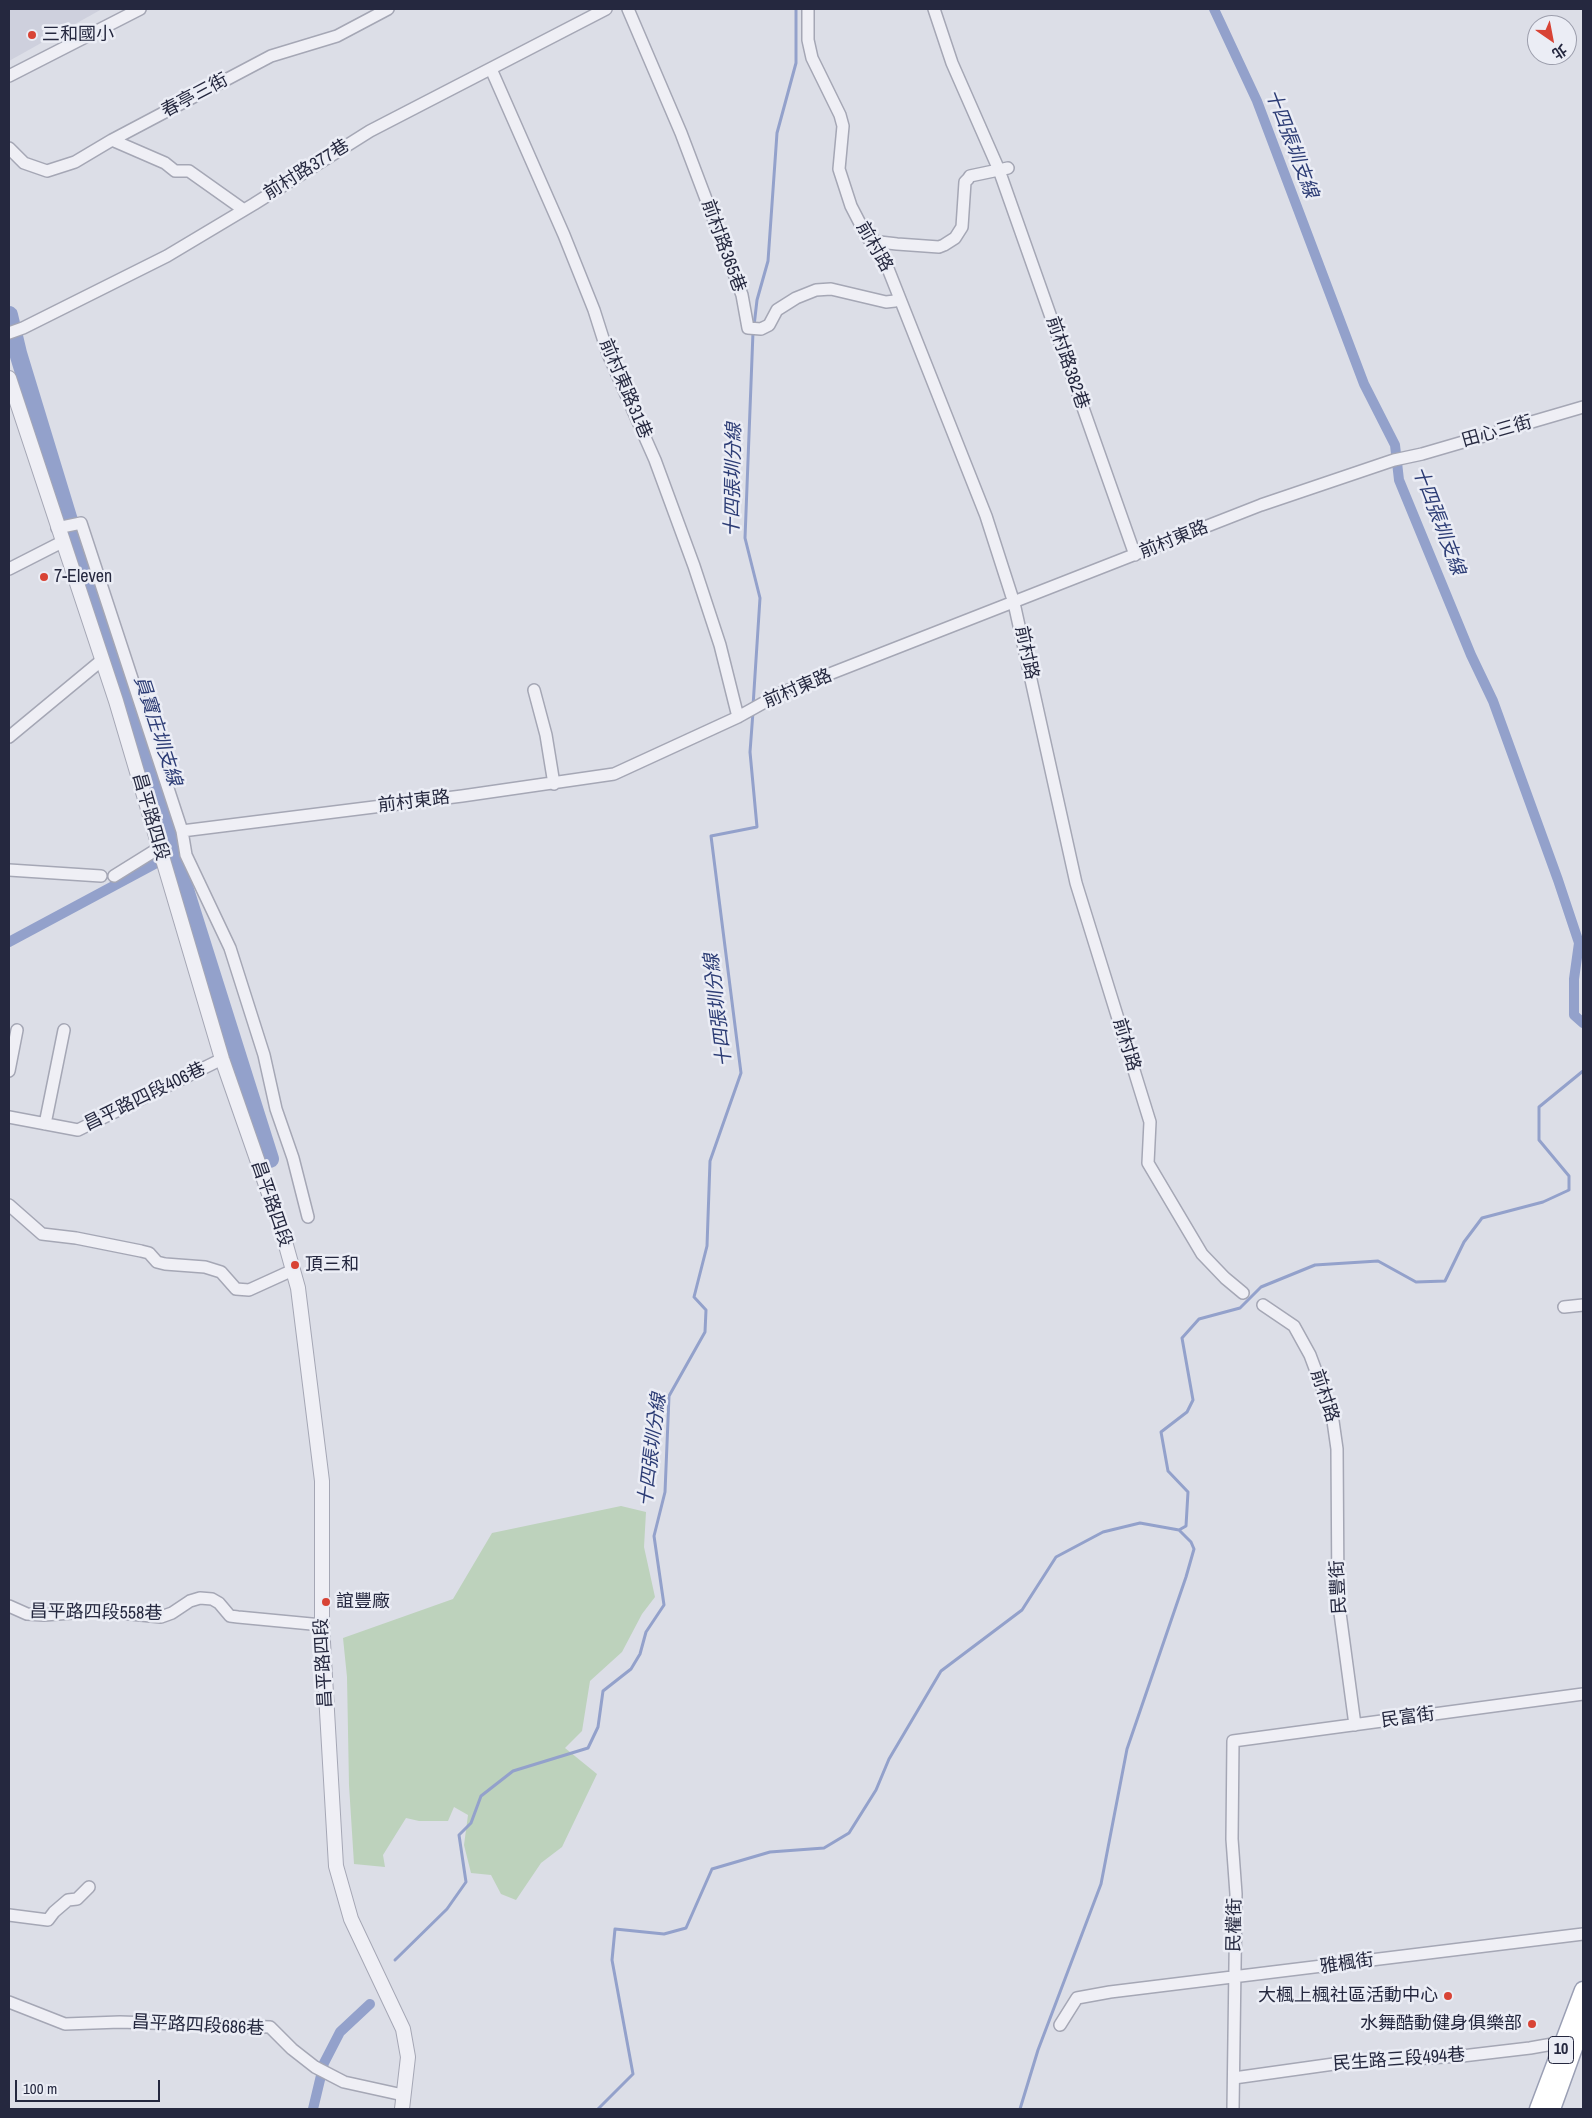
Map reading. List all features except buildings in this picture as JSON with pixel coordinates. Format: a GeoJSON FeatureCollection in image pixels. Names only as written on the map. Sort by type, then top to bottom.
{"type":"FeatureCollection","features":[{"type":"Feature","properties":{"kind":"main road","name":"10"},"geometry":{"type":"LineString","coordinates":[[1538,2109],[1583,1990]]}},
{"type":"Feature","properties":{"kind":"main road","name":"10"},"geometry":{"type":"LineString","coordinates":[[1552,2109],[1583,2023]]}},
{"type":"Feature","properties":{"kind":"street"},"geometry":{"type":"LineString","coordinates":[[9,76],[140,9]]}},
{"type":"Feature","properties":{"kind":"street","name":"春亭三街"},"geometry":{"type":"LineString","coordinates":[[9,148],[24,163],[46,171],[75,162],[112,140],[271,56],[337,36],[388,9]]}},
{"type":"Feature","properties":{"kind":"street","name":"前村路377巷"},"geometry":{"type":"LineString","coordinates":[[9,333],[23,328],[140,270],[244,210],[370,131],[606,9]]}},
{"type":"Feature","properties":{"kind":"street","name":"前村路365巷"},"geometry":{"type":"LineString","coordinates":[[628,9],[681,133],[720,236],[742,295],[748,328],[762,329],[769,324],[777,310],[796,298],[816,290],[831,289],[886,302],[894,301],[899,297]]}},
{"type":"Feature","properties":{"kind":"street","name":"前村路"},"geometry":{"type":"LineString","coordinates":[[808,9],[808,40],[812,58],[840,115],[843,126],[839,169],[851,206],[870,241],[883,256],[986,516],[1014,603],[1076,883],[1150,1122],[1148,1163],[1202,1254],[1225,1278],[1243,1293]]}},
{"type":"Feature","properties":{"kind":"street","name":"前村路382巷"},"geometry":{"type":"LineString","coordinates":[[934,9],[952,63],[1003,169],[1134,555]]}},
{"type":"Feature","properties":{"kind":"street","name":"前村東路31巷"},"geometry":{"type":"LineString","coordinates":[[491,69],[564,235],[594,310],[608,354],[655,460],[694,566],[720,645],[738,716]]}},
{"type":"Feature","properties":{"kind":"street"},"geometry":{"type":"LineString","coordinates":[[112,140],[165,163],[175,171],[189,171],[244,210]]}},
{"type":"Feature","properties":{"kind":"street"},"geometry":{"type":"LineString","coordinates":[[870,241],[906,245],[944,245],[954,238],[962,227],[965,182],[968,178],[1003,169]]}},
{"type":"Feature","properties":{"kind":"street","name":"昌平路四段"},"geometry":{"type":"LineString","coordinates":[[9,378],[116,701],[222,1059],[282,1231],[298,1288],[322,1481],[322,1625],[336,1866],[351,1919],[403,2029],[408,2056],[402,2109]]}},
{"type":"Feature","properties":{"kind":"street","name":"田心三街"},"geometry":{"type":"LineString","coordinates":[[1394,460],[1422,454],[1583,407]]}},
{"type":"Feature","properties":{"kind":"street","name":"前村東路"},"geometry":{"type":"LineString","coordinates":[[182,831],[554,784],[614,774],[738,716],[782,693],[1261,505],[1394,460]]}},
{"type":"Feature","properties":{"kind":"street"},"geometry":{"type":"LineString","coordinates":[[58,528],[81,523],[182,831],[186,855],[230,948],[264,1055],[276,1110],[293,1158],[308,1217]]}},
{"type":"Feature","properties":{"kind":"street"},"geometry":{"type":"LineString","coordinates":[[9,569],[62,542]]}},
{"type":"Feature","properties":{"kind":"street"},"geometry":{"type":"LineString","coordinates":[[9,736],[102,660]]}},
{"type":"Feature","properties":{"kind":"street"},"geometry":{"type":"LineString","coordinates":[[534,690],[546,735],[554,784]]}},
{"type":"Feature","properties":{"kind":"street"},"geometry":{"type":"LineString","coordinates":[[114,876],[159,848]]}},
{"type":"Feature","properties":{"kind":"street"},"geometry":{"type":"LineString","coordinates":[[9,870],[101,876]]}},
{"type":"Feature","properties":{"kind":"street"},"geometry":{"type":"LineString","coordinates":[[9,1071],[16,1030]]}},
{"type":"Feature","properties":{"kind":"street"},"geometry":{"type":"LineString","coordinates":[[45,1124],[64,1030]]}},
{"type":"Feature","properties":{"kind":"street","name":"昌平路四段406巷"},"geometry":{"type":"LineString","coordinates":[[9,1117],[78,1130],[222,1059]]}},
{"type":"Feature","properties":{"kind":"street"},"geometry":{"type":"LineString","coordinates":[[9,1205],[42,1234],[76,1238],[141,1251],[149,1253],[157,1262],[165,1264],[205,1266],[221,1272],[236,1289],[249,1290],[293,1270]]}},
{"type":"Feature","properties":{"kind":"street","name":"前村路"},"geometry":{"type":"LineString","coordinates":[[1263,1305],[1294,1326],[1310,1355],[1332,1414],[1337,1449]]}},
{"type":"Feature","properties":{"kind":"street"},"geometry":{"type":"LineString","coordinates":[[1564,1307],[1583,1305]]}},
{"type":"Feature","properties":{"kind":"street","name":"民豐街"},"geometry":{"type":"LineString","coordinates":[[1337,1449],[1338,1598],[1355,1725]]}},
{"type":"Feature","properties":{"kind":"street","name":"昌平路四段558巷"},"geometry":{"type":"LineString","coordinates":[[9,1606],[27,1614],[44,1615],[100,1611],[161,1617],[172,1613],[190,1601],[200,1598],[212,1599],[219,1603],[230,1616],[322,1625]]}},
{"type":"Feature","properties":{"kind":"street","name":"民富街"},"geometry":{"type":"LineString","coordinates":[[1233,1741],[1583,1694]]}},
{"type":"Feature","properties":{"kind":"street","name":"民權街"},"geometry":{"type":"LineString","coordinates":[[1233,1741],[1232,1839],[1236,1894],[1233,2109]]}},
{"type":"Feature","properties":{"kind":"street"},"geometry":{"type":"LineString","coordinates":[[9,1915],[48,1920],[68,1900],[77,1899],[88,1887]]}},
{"type":"Feature","properties":{"kind":"street","name":"雅楓街"},"geometry":{"type":"LineString","coordinates":[[1060,2025],[1077,1998],[1110,1992],[1583,1934]]}},
{"type":"Feature","properties":{"kind":"street","name":"昌平路四段686巷"},"geometry":{"type":"LineString","coordinates":[[9,2002],[65,2024],[120,2022],[270,2026],[292,2049],[315,2067],[344,2082],[403,2095]]}},
{"type":"Feature","properties":{"kind":"street","name":"民生路三段494巷"},"geometry":{"type":"LineString","coordinates":[[1234,2078],[1341,2063],[1462,2056],[1564,2042]]}},
{"type":"Feature","properties":{"kind":"shaded area","name":"三和國小"},"geometry":{"type":"Polygon","coordinates":[[[9,9],[102,9],[9,61],[9,9]]]}},
{"type":"Feature","properties":{"kind":"green space"},"geometry":{"type":"Polygon","coordinates":[[[621,1506],[646,1512],[644,1547],[655,1597],[642,1614],[622,1652],[590,1681],[582,1731],[565,1748],[597,1774],[562,1847],[541,1863],[516,1900],[501,1894],[491,1875],[471,1873],[464,1845],[468,1815],[454,1807],[448,1821],[419,1821],[406,1818],[383,1855],[385,1867],[354,1864],[349,1785],[347,1677],[343,1638],[453,1599],[492,1533],[621,1506]]]}},
{"type":"Feature","properties":{"kind":"waterway","name":"十四張圳分線"},"geometry":{"type":"LineString","coordinates":[[754,326],[757,300],[768,261],[777,133],[796,63],[796,9]]}},
{"type":"Feature","properties":{"kind":"waterway","name":"十四張圳支線"},"geometry":{"type":"LineString","coordinates":[[1214,9],[1257,101],[1364,384],[1395,445],[1399,480],[1471,655],[1493,701],[1579,943],[1574,979],[1574,1015],[1583,1023]]}},
{"type":"Feature","properties":{"kind":"waterway","name":"員寶庄圳支線"},"geometry":{"type":"LineString","coordinates":[[9,315],[18,353],[78,550],[270,1159]]}},
{"type":"Feature","properties":{"kind":"waterway","name":"十四張圳分線"},"geometry":{"type":"LineString","coordinates":[[753,332],[745,538],[760,598],[753,706]]}},
{"type":"Feature","properties":{"kind":"waterway","name":"十四張圳分線"},"geometry":{"type":"LineString","coordinates":[[395,1960],[447,1909],[466,1882],[459,1835],[471,1823],[481,1796],[513,1771],[588,1748],[598,1727],[603,1691],[631,1669],[640,1654],[646,1632],[664,1605],[654,1536],[665,1492],[669,1396],[705,1332],[706,1310],[694,1297],[707,1246],[710,1161],[741,1073],[711,836],[757,827],[750,752],[753,712]]}},
{"type":"Feature","properties":{"kind":"waterway"},"geometry":{"type":"LineString","coordinates":[[9,942],[175,853]]}},
{"type":"Feature","properties":{"kind":"waterway"},"geometry":{"type":"LineString","coordinates":[[598,2109],[633,2074],[612,1960],[615,1929],[664,1934],[686,1928],[712,1869],[770,1852],[824,1848],[849,1833],[876,1790],[889,1759],[941,1671],[1022,1610],[1056,1557],[1103,1532],[1140,1523],[1179,1530],[1186,1526],[1188,1492],[1168,1471],[1161,1432],[1187,1412],[1193,1400],[1182,1338],[1199,1319],[1240,1308],[1261,1287],[1315,1265],[1378,1261],[1416,1282],[1445,1281],[1464,1242],[1482,1218],[1543,1202],[1569,1190],[1569,1176],[1539,1140],[1539,1107],[1583,1071]]}},
{"type":"Feature","properties":{"kind":"waterway"},"geometry":{"type":"LineString","coordinates":[[1020,2109],[1038,2050],[1101,1884],[1127,1749],[1194,1549],[1191,1542],[1179,1530]]}},
{"type":"Feature","properties":{"kind":"waterway"},"geometry":{"type":"LineString","coordinates":[[313,2109],[324,2063],[340,2032],[370,2004]]}},
{"type":"Feature","properties":{"kind":"place","name":"三和國小"},"geometry":{"type":"Point","coordinates":[32,35]}},
{"type":"Feature","properties":{"kind":"place","name":"7-Eleven"},"geometry":{"type":"Point","coordinates":[44,577]}},
{"type":"Feature","properties":{"kind":"place","name":"頂三和"},"geometry":{"type":"Point","coordinates":[295,1265]}},
{"type":"Feature","properties":{"kind":"place","name":"誼豐廠"},"geometry":{"type":"Point","coordinates":[326,1602]}},
{"type":"Feature","properties":{"kind":"place","name":"大楓上楓社區活動中心"},"geometry":{"type":"Point","coordinates":[1448,1996]}},
{"type":"Feature","properties":{"kind":"place","name":"水舞酷動健身俱樂部"},"geometry":{"type":"Point","coordinates":[1532,2024]}}]}
